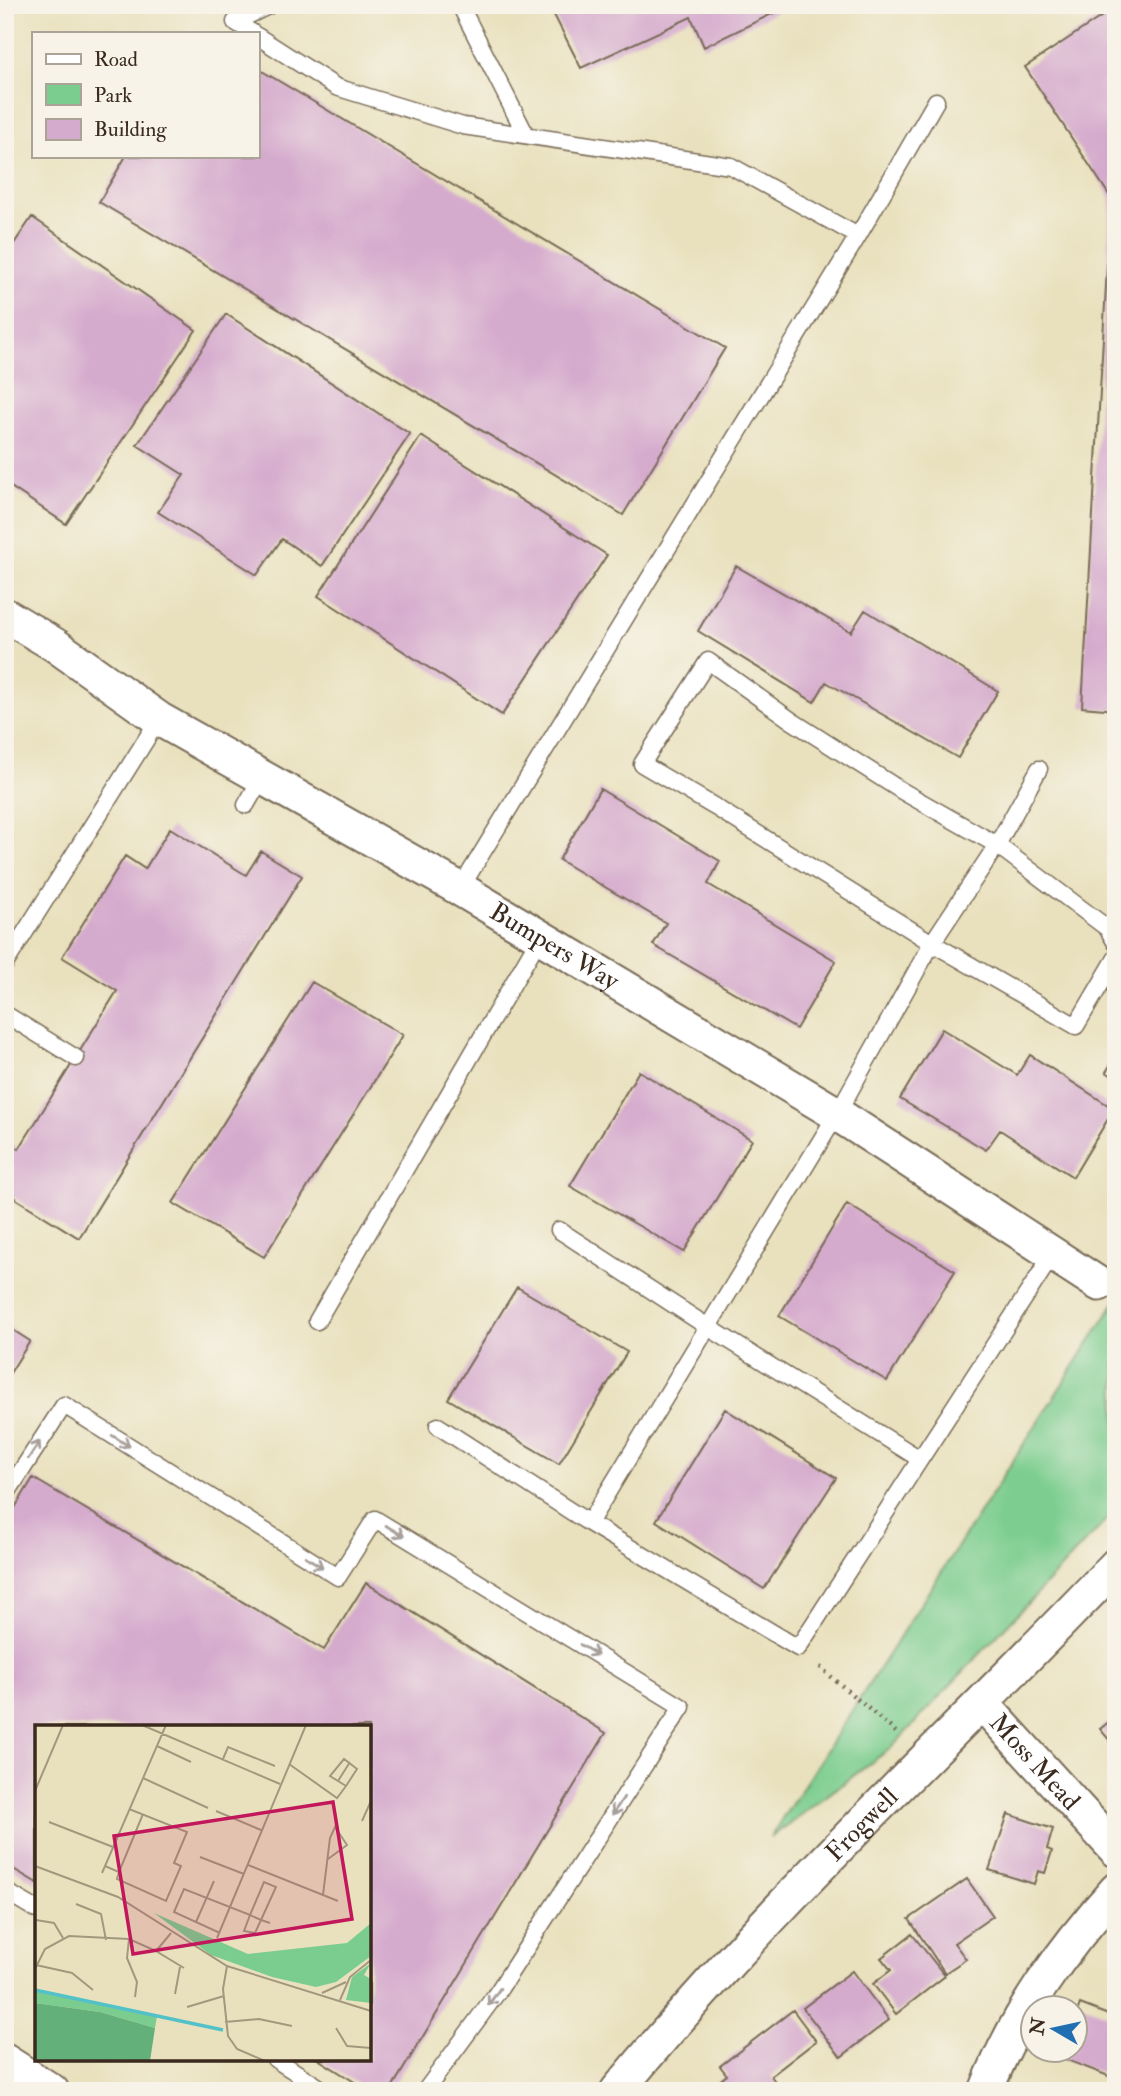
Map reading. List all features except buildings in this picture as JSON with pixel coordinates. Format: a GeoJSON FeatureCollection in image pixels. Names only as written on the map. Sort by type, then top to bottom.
{"type":"FeatureCollection","features":[{"type":"Feature","properties":{"kind":"street","name":"Bumpers Way"},"geometry":{"type":"LineString","coordinates":[[5,615],[55,645],[254,791],[460,888],[838,1114],[1100,1284]]}},
{"type":"Feature","properties":{"kind":"street","name":"Frogwell"},"geometry":{"type":"LineString","coordinates":[[617,2091],[708,1985],[801,1885],[1116,1565]]}},
{"type":"Feature","properties":{"kind":"street","name":"Moss Mead"},"geometry":{"type":"LineString","coordinates":[[982,1703],[1116,1850]]}},
{"type":"Feature","properties":{"kind":"street"},"geometry":{"type":"LineString","coordinates":[[986,2091],[1007,2042],[1045,1979],[1087,1922],[1116,1890]]}},
{"type":"Feature","properties":{"kind":"street"},"geometry":{"type":"LineString","coordinates":[[5,2061],[52,2091]]}},
{"type":"Feature","properties":{"kind":"lane"},"geometry":{"type":"LineString","coordinates":[[250,32],[235,22],[270,5]]}},
{"type":"Feature","properties":{"kind":"lane"},"geometry":{"type":"LineString","coordinates":[[460,5],[526,135]]}},
{"type":"Feature","properties":{"kind":"lane"},"geometry":{"type":"LineString","coordinates":[[259,38],[336,87],[463,126],[731,166],[858,236]]}},
{"type":"Feature","properties":{"kind":"lane"},"geometry":{"type":"LineString","coordinates":[[460,888],[858,236],[936,101]]}},
{"type":"Feature","properties":{"kind":"lane"},"geometry":{"type":"LineString","coordinates":[[1116,943],[1107,928],[997,845],[836,749],[708,661],[699,671],[642,764],[932,943],[1076,1026],[1116,958]]}},
{"type":"Feature","properties":{"kind":"lane"},"geometry":{"type":"LineString","coordinates":[[5,964],[159,719]]}},
{"type":"Feature","properties":{"kind":"lane"},"geometry":{"type":"LineString","coordinates":[[589,1523],[838,1114],[932,943],[997,845],[1039,769]]}},
{"type":"Feature","properties":{"kind":"lane"},"geometry":{"type":"LineString","coordinates":[[317,1321],[540,937]]}},
{"type":"Feature","properties":{"kind":"lane"},"geometry":{"type":"LineString","coordinates":[[5,1014],[76,1058]]}},
{"type":"Feature","properties":{"kind":"lane"},"geometry":{"type":"LineString","coordinates":[[559,1230],[708,1327],[920,1458]]}},
{"type":"Feature","properties":{"kind":"lane"},"geometry":{"type":"LineString","coordinates":[[439,1426],[589,1523],[798,1648],[1053,1254]]}},
{"type":"Feature","properties":{"kind":"lane"},"geometry":{"type":"LineString","coordinates":[[5,1496],[64,1405],[338,1577],[375,1519],[682,1707],[497,1993],[425,2091]]}},
{"type":"Feature","properties":{"kind":"lane"},"geometry":{"type":"LineString","coordinates":[[5,1891],[35,1909]]}},
{"type":"Feature","properties":{"kind":"lane"},"geometry":{"type":"LineString","coordinates":[[278,2061],[325,2091]]}},
{"type":"Feature","properties":{"kind":"path"},"geometry":{"type":"LineString","coordinates":[[798,1648],[927,1758]]}},
{"type":"Feature","properties":{"kind":"green space"},"geometry":{"type":"Polygon","coordinates":[[[1116,1301],[1116,1510],[892,1747],[770,1838],[1116,1301]]]}}]}
